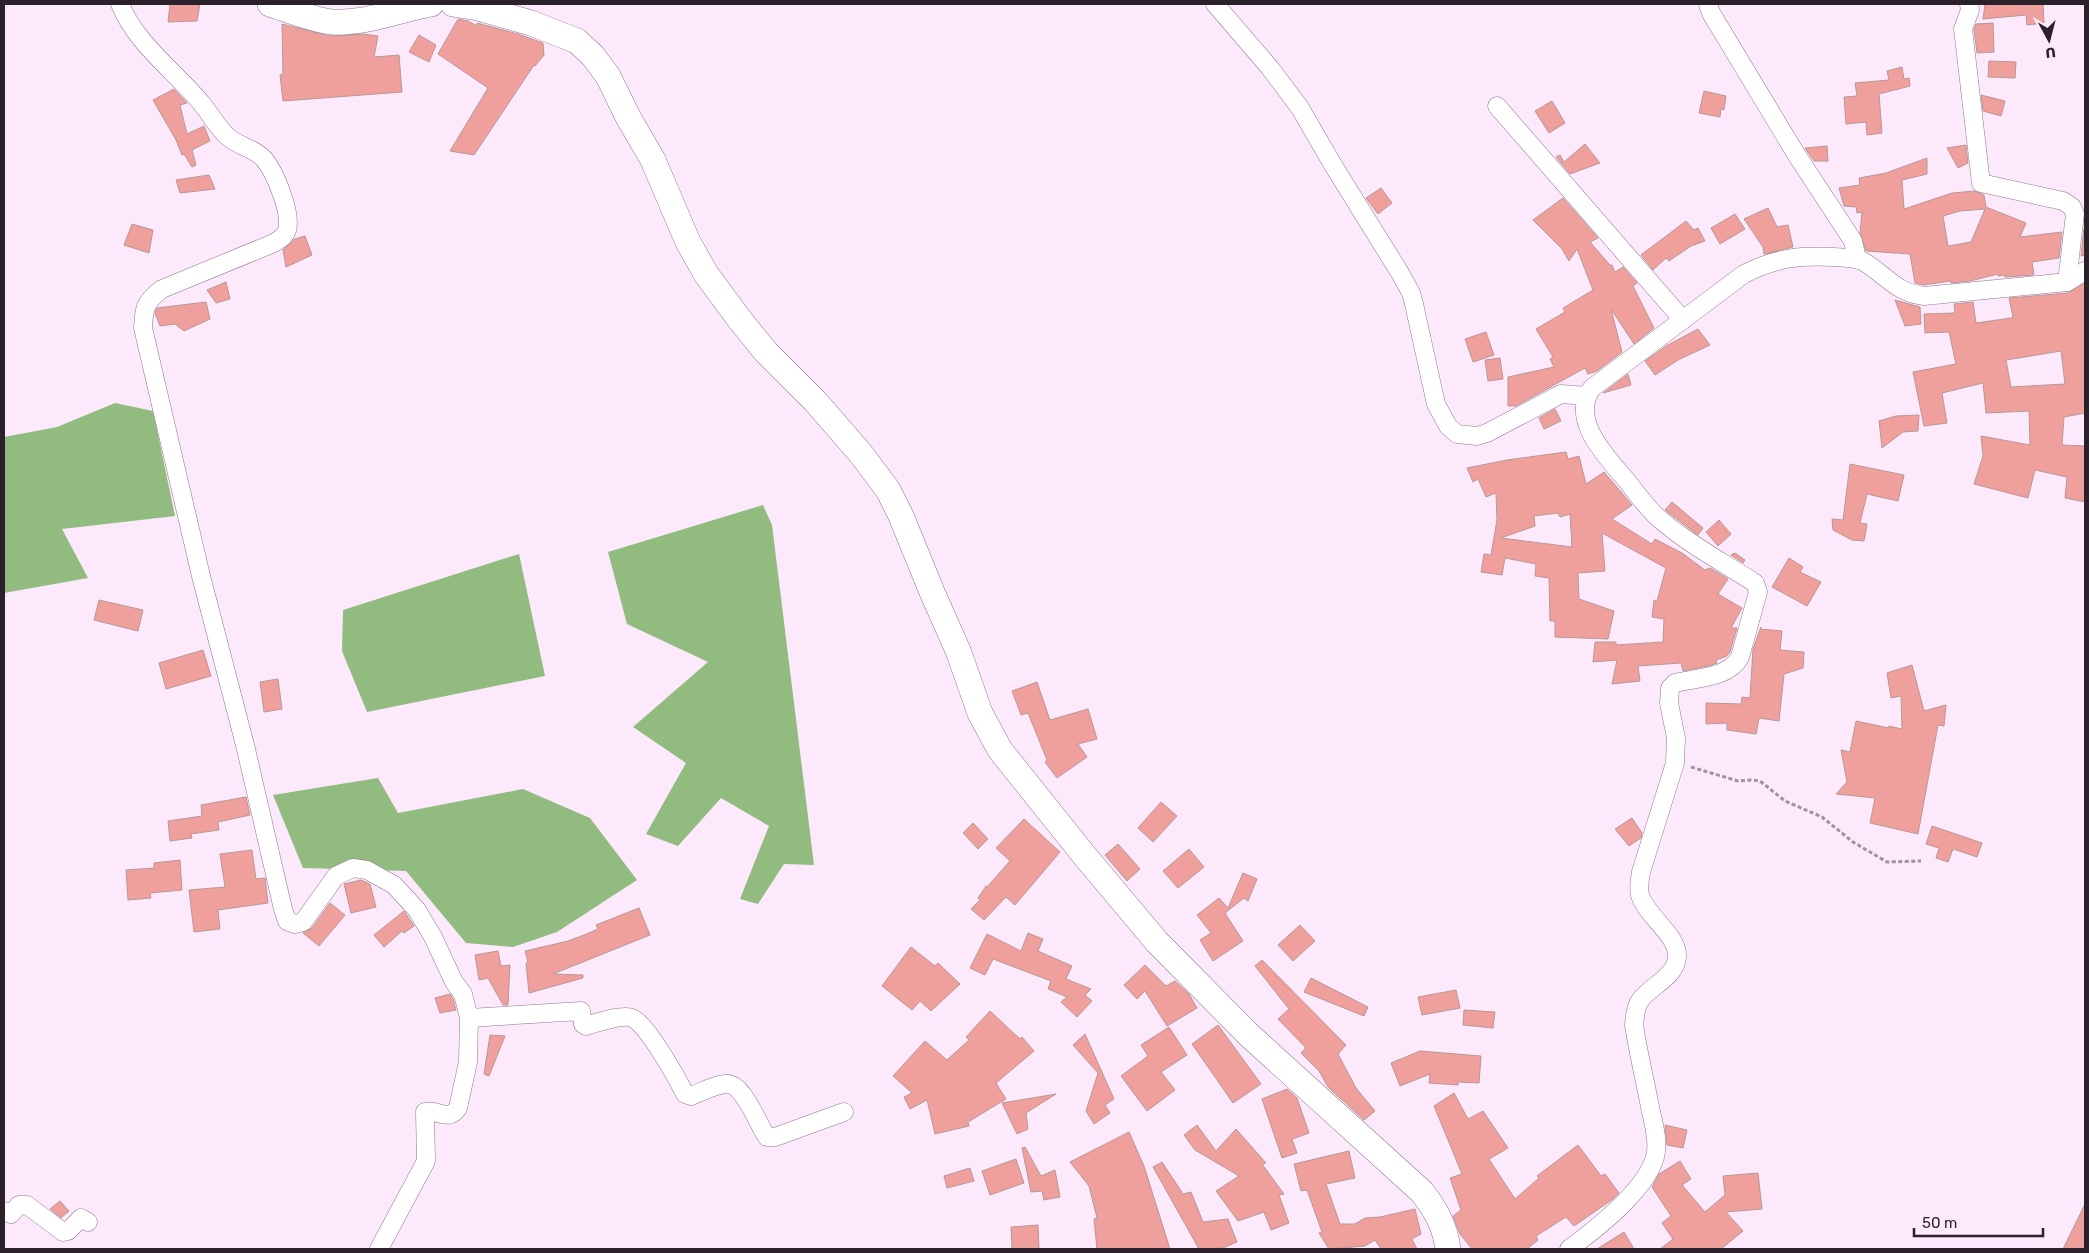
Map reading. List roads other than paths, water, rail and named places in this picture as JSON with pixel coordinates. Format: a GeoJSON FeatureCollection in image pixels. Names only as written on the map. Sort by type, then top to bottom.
{"type":"FeatureCollection","features":[{"type":"Feature","properties":{"kind":"street"},"geometry":{"type":"LineString","coordinates":[[120,4],[139,37],[202,104],[228,137],[264,159],[279,184],[286,213],[288,229],[284,237],[274,243],[162,289],[149,298],[144,310],[143,328],[201,576],[245,745],[283,909],[288,921],[295,924],[302,922],[336,876],[347,870],[364,869],[394,885],[417,910],[424,921],[454,982],[463,994],[469,1018],[468,1062],[458,1108],[454,1113],[446,1116],[429,1111],[425,1112],[426,1161],[379,1249]]}},
{"type":"Feature","properties":{"kind":"street"},"geometry":{"type":"LineString","coordinates":[[270,4],[330,22],[344,22],[376,17],[430,4]]}},
{"type":"Feature","properties":{"kind":"street"},"geometry":{"type":"LineString","coordinates":[[453,4],[478,8],[531,23],[564,35],[585,47],[597,61],[653,160],[698,261],[752,335],[862,454],[888,490],[960,653],[980,713],[1000,750],[1157,942],[1249,1035],[1422,1192],[1438,1214],[1444,1227],[1448,1249]]}},
{"type":"Feature","properties":{"kind":"street"},"geometry":{"type":"LineString","coordinates":[[1215,4],[1270,68],[1300,108],[1333,166],[1400,273],[1414,304],[1436,404],[1448,426],[1457,434],[1477,436],[1501,426],[1560,394],[1587,396]]}},
{"type":"Feature","properties":{"kind":"street"},"geometry":{"type":"LineString","coordinates":[[1708,4],[1711,13],[1796,154],[1853,241],[1857,259]]}},
{"type":"Feature","properties":{"kind":"street"},"geometry":{"type":"LineString","coordinates":[[1969,4],[1970,10],[1964,21],[1963,28],[1981,183],[2063,201],[2072,207],[2075,214],[2067,282]]}},
{"type":"Feature","properties":{"kind":"street"},"geometry":{"type":"LineString","coordinates":[[1498,106],[1683,320]]}},
{"type":"Feature","properties":{"kind":"street"},"geometry":{"type":"LineString","coordinates":[[1569,1249],[1596,1229],[1627,1201],[1652,1167],[1656,1142],[1655,1131],[1636,1036],[1635,1013],[1640,1002],[1671,972],[1678,956],[1673,942],[1644,903],[1640,894],[1639,884],[1675,762],[1676,738],[1669,703],[1670,688],[1675,683],[1724,672],[1736,664],[1740,657],[1758,588],[1755,583],[1675,532],[1653,513],[1592,437],[1585,409],[1587,396],[1592,388],[1744,274],[1764,264],[1799,256],[1857,259],[1899,289],[1914,295],[1924,296],[2067,282],[2085,271]]}},
{"type":"Feature","properties":{"kind":"street"},"geometry":{"type":"LineString","coordinates":[[469,1018],[581,1011],[583,1024],[586,1026],[626,1017],[633,1018],[645,1029],[685,1094],[691,1096],[727,1083],[734,1085],[743,1095],[766,1136],[770,1138],[844,1112]]}},
{"type":"Feature","properties":{"kind":"street"},"geometry":{"type":"LineString","coordinates":[[6,1212],[12,1213],[20,1205],[27,1205],[63,1232],[68,1231],[81,1218],[88,1222]]}}]}
